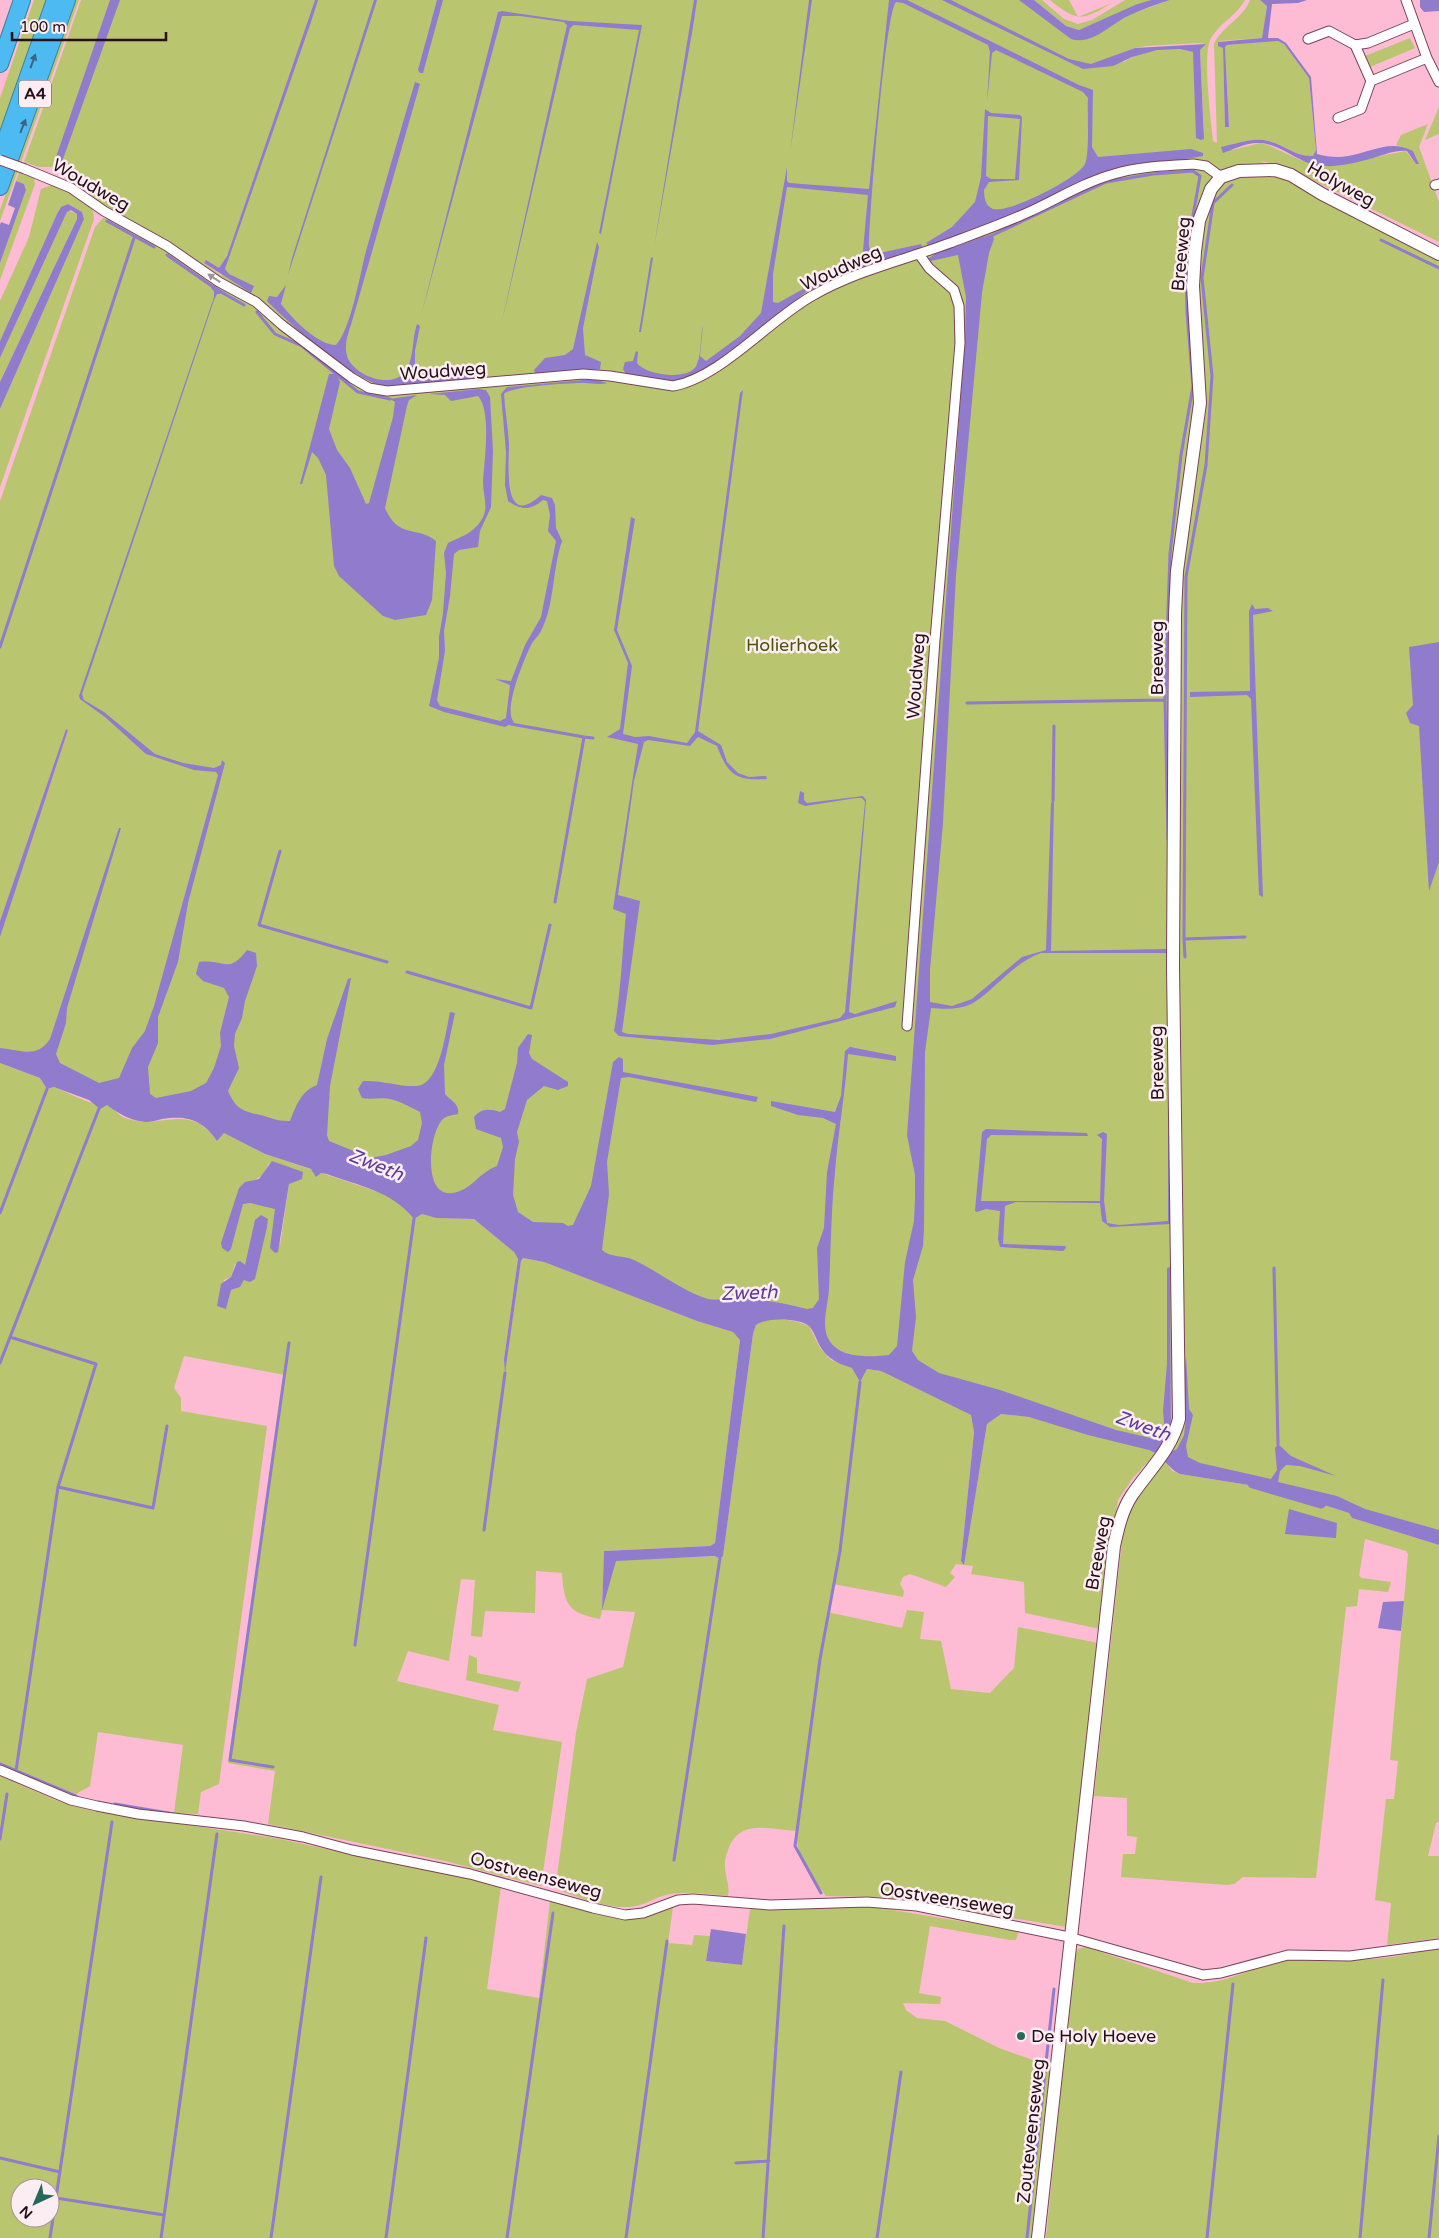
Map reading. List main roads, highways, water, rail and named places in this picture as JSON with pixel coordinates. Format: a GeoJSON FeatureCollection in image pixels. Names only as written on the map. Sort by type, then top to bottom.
{"type":"FeatureCollection","features":[{"type":"Feature","properties":{"kind":"highway","name":"A4"},"geometry":{"type":"LineString","coordinates":[[0,64],[22,0]]}},
{"type":"Feature","properties":{"kind":"highway","name":"A4"},"geometry":{"type":"LineString","coordinates":[[0,158],[55,0]]}},
{"type":"Feature","properties":{"kind":"highway","name":"A4"},"geometry":{"type":"LineString","coordinates":[[0,188],[67,0]]}},
{"type":"Feature","properties":{"kind":"water"},"geometry":{"type":"Polygon","coordinates":[[[110,0],[120,0],[63,159],[63,163],[73,171],[73,174],[57,166],[55,160],[110,0]]]}},
{"type":"Feature","properties":{"kind":"water"},"geometry":{"type":"Polygon","coordinates":[[[315,0],[318,0],[312,19],[225,269],[229,274],[254,286],[251,293],[204,263],[206,260],[219,268],[227,256],[315,0]]]}},
{"type":"Feature","properties":{"kind":"water"},"geometry":{"type":"Polygon","coordinates":[[[374,0],[377,0],[288,275],[292,258],[374,0]]]}},
{"type":"Feature","properties":{"kind":"water"},"geometry":{"type":"Polygon","coordinates":[[[437,0],[443,0],[423,73],[420,73],[418,70],[437,0]]]}},
{"type":"Feature","properties":{"kind":"water"},"geometry":{"type":"Polygon","coordinates":[[[694,0],[697,0],[693,27],[654,247],[694,0]]]}},
{"type":"Feature","properties":{"kind":"water"},"geometry":{"type":"Polygon","coordinates":[[[809,0],[812,0],[790,153],[809,0]]]}},
{"type":"Feature","properties":{"kind":"water"},"geometry":{"type":"Polygon","coordinates":[[[889,0],[907,0],[1079,85],[1093,90],[1092,147],[1098,157],[1191,149],[1203,153],[1203,156],[1103,173],[1015,215],[929,246],[926,243],[952,227],[975,202],[981,177],[985,109],[991,113],[1020,115],[1022,117],[1019,180],[989,182],[984,190],[988,206],[993,209],[1001,209],[1027,201],[1057,186],[1070,178],[1085,164],[1088,142],[1088,98],[1083,92],[996,50],[992,53],[987,102],[990,52],[988,45],[903,3],[896,2],[887,41],[883,77],[869,247],[875,254],[921,244],[922,246],[919,249],[861,268],[854,261],[859,258],[863,251],[868,195],[787,187],[773,274],[773,302],[778,303],[848,264],[851,273],[806,292],[714,364],[693,376],[664,381],[626,374],[623,369],[625,362],[633,361],[636,351],[638,352],[637,363],[649,371],[677,375],[693,370],[700,355],[703,325],[700,356],[706,361],[740,336],[761,313],[787,167],[787,181],[789,183],[869,189],[889,0]],[[988,116],[986,176],[991,179],[1015,179],[1020,119],[988,116]]]}},
{"type":"Feature","properties":{"kind":"water"},"geometry":{"type":"Polygon","coordinates":[[[942,0],[951,0],[1069,59],[1091,64],[1135,48],[1206,44],[1200,50],[1204,139],[1196,138],[1193,52],[1180,49],[1157,50],[1132,57],[1113,66],[1083,69],[942,0]]]}},
{"type":"Feature","properties":{"kind":"water"},"geometry":{"type":"Polygon","coordinates":[[[1019,0],[1034,0],[1066,26],[1079,30],[1135,5],[1151,0],[1170,0],[1130,15],[1094,37],[1079,40],[1071,39],[1019,0]]]}},
{"type":"Feature","properties":{"kind":"water"},"geometry":{"type":"Polygon","coordinates":[[[1260,0],[1307,0],[1298,3],[1272,4],[1268,38],[1278,38],[1286,43],[1311,77],[1317,154],[1344,157],[1389,146],[1397,146],[1413,151],[1419,164],[1416,164],[1407,151],[1394,152],[1355,163],[1330,166],[1307,163],[1276,147],[1260,143],[1245,145],[1223,153],[1221,147],[1256,140],[1274,143],[1295,153],[1307,156],[1313,156],[1316,150],[1309,78],[1284,44],[1278,41],[1227,45],[1225,47],[1229,127],[1225,127],[1223,48],[1218,46],[1218,42],[1262,38],[1267,6],[1260,0]]]}},
{"type":"Feature","properties":{"kind":"water"},"geometry":{"type":"Polygon","coordinates":[[[1420,0],[1439,0],[1439,11],[1424,12],[1420,7],[1420,0]]]}},
{"type":"Feature","properties":{"kind":"water"},"geometry":{"type":"Polygon","coordinates":[[[498,12],[570,21],[642,25],[601,234],[599,233],[639,30],[574,25],[570,28],[501,326],[567,25],[564,22],[520,16],[502,16],[421,316],[498,12]]]}},
{"type":"Feature","properties":{"kind":"water"},"geometry":{"type":"Polygon","coordinates":[[[415,82],[420,84],[347,337],[347,356],[356,369],[373,378],[390,380],[398,377],[405,372],[410,362],[417,324],[420,326],[415,351],[415,370],[426,373],[446,368],[455,368],[483,373],[488,377],[388,387],[358,375],[324,352],[267,301],[269,296],[277,297],[286,285],[281,304],[313,336],[321,341],[336,345],[351,314],[366,251],[415,82]]]}},
{"type":"Feature","properties":{"kind":"water"},"geometry":{"type":"Polygon","coordinates":[[[16,181],[24,184],[26,190],[0,263],[0,225],[1,222],[9,225],[15,208],[8,205],[16,181]]]}},
{"type":"Feature","properties":{"kind":"water"},"geometry":{"type":"Polygon","coordinates":[[[68,204],[82,212],[84,219],[0,409],[0,382],[77,219],[77,214],[71,210],[67,212],[0,358],[0,341],[57,214],[61,207],[68,204]]]}},
{"type":"Feature","properties":{"kind":"water"},"geometry":{"type":"Polygon","coordinates":[[[992,234],[994,239],[989,253],[982,293],[956,575],[943,823],[930,970],[930,1002],[952,1006],[972,999],[1022,957],[1046,950],[1051,803],[1054,800],[1051,951],[1166,949],[1168,882],[1170,953],[1041,953],[1022,963],[973,1003],[958,1008],[931,1008],[925,1052],[924,1230],[923,1246],[913,1280],[916,1317],[912,1351],[918,1360],[939,1373],[1000,1390],[1116,1430],[1159,1440],[1165,1432],[1163,1411],[1167,1364],[1167,1268],[1170,1267],[1171,1452],[1177,1449],[1184,1435],[1186,1418],[1183,1392],[1186,1356],[1189,1409],[1193,1415],[1186,1446],[1188,1457],[1200,1463],[1271,1479],[1277,1470],[1275,1448],[1278,1444],[1291,1456],[1336,1476],[1300,1466],[1286,1465],[1280,1471],[1278,1482],[1337,1496],[1365,1509],[1439,1530],[1439,1545],[1352,1518],[1349,1513],[1274,1489],[1180,1474],[1158,1455],[1149,1450],[1088,1435],[1029,1417],[1001,1414],[987,1424],[964,1565],[961,1561],[974,1432],[971,1415],[881,1371],[867,1369],[860,1382],[852,1368],[841,1364],[823,1351],[813,1331],[805,1323],[791,1320],[775,1320],[761,1322],[756,1325],[753,1334],[723,1556],[720,1558],[714,1556],[616,1561],[602,1610],[604,1551],[710,1546],[715,1543],[740,1340],[733,1332],[697,1321],[544,1262],[523,1258],[521,1261],[505,1373],[504,1359],[518,1259],[514,1252],[474,1219],[436,1218],[422,1214],[414,1219],[396,1202],[374,1190],[327,1174],[321,1173],[316,1177],[311,1169],[265,1154],[224,1133],[217,1141],[206,1128],[194,1121],[179,1118],[148,1122],[130,1119],[107,1105],[100,1109],[89,1100],[54,1087],[47,1089],[40,1078],[0,1063],[0,1048],[28,1052],[34,1051],[45,1045],[50,1039],[119,828],[121,828],[67,1008],[66,1023],[56,1054],[60,1063],[99,1083],[119,1078],[132,1048],[145,1031],[154,1006],[218,775],[216,772],[194,770],[146,754],[105,717],[80,699],[79,696],[214,297],[214,291],[211,288],[213,285],[226,293],[217,294],[214,300],[82,694],[84,700],[104,712],[155,754],[183,763],[214,768],[221,765],[222,760],[225,763],[188,903],[178,962],[158,1017],[158,1043],[148,1067],[150,1094],[156,1098],[191,1091],[206,1083],[214,1068],[221,1046],[220,1033],[229,997],[224,988],[203,981],[196,974],[199,962],[230,964],[241,958],[247,950],[256,953],[257,966],[245,1001],[242,1018],[235,1034],[234,1046],[239,1068],[228,1091],[231,1097],[244,1110],[277,1120],[290,1121],[303,1095],[317,1085],[327,1039],[348,979],[351,978],[330,1086],[327,1135],[329,1141],[371,1158],[411,1146],[418,1140],[422,1123],[420,1112],[390,1099],[362,1098],[358,1089],[363,1081],[411,1086],[425,1083],[431,1076],[441,1055],[450,1012],[455,1013],[444,1065],[445,1094],[458,1108],[458,1114],[443,1119],[438,1126],[434,1137],[431,1162],[432,1175],[436,1185],[442,1192],[459,1192],[497,1166],[503,1147],[501,1138],[476,1129],[474,1117],[483,1111],[500,1112],[505,1109],[517,1063],[518,1048],[528,1034],[532,1035],[529,1053],[532,1059],[568,1082],[568,1086],[558,1090],[544,1086],[527,1100],[517,1132],[519,1142],[515,1159],[513,1195],[518,1212],[533,1222],[573,1225],[591,1186],[613,1062],[619,1057],[623,1059],[623,1072],[758,1097],[756,1102],[629,1077],[621,1078],[607,1162],[609,1194],[602,1250],[605,1253],[634,1260],[698,1296],[708,1299],[756,1299],[807,1309],[813,1308],[819,1299],[817,1248],[824,1228],[827,1172],[836,1124],[823,1118],[798,1115],[771,1106],[771,1101],[835,1112],[841,1096],[845,1051],[850,1047],[896,1056],[896,1061],[848,1054],[834,1186],[829,1293],[825,1321],[826,1334],[829,1340],[840,1351],[865,1356],[889,1355],[897,1346],[905,1262],[914,1221],[915,1175],[907,1135],[965,338],[966,297],[958,255],[931,261],[928,259],[936,253],[992,234]]]}},
{"type":"Feature","properties":{"kind":"water"},"geometry":{"type":"Polygon","coordinates":[[[597,242],[599,247],[583,328],[585,355],[601,362],[600,369],[536,375],[534,370],[545,358],[565,355],[573,349],[597,242]]]}},
{"type":"Feature","properties":{"kind":"water"},"geometry":{"type":"Polygon","coordinates":[[[651,257],[653,258],[641,332],[639,332],[651,257]]]}},
{"type":"Feature","properties":{"kind":"water"},"geometry":{"type":"Polygon","coordinates":[[[329,374],[337,374],[340,382],[329,429],[337,450],[350,468],[366,504],[369,503],[393,417],[395,402],[390,399],[417,395],[409,400],[407,406],[385,508],[390,518],[402,528],[429,536],[436,541],[432,600],[426,615],[395,620],[383,616],[339,576],[334,566],[326,475],[318,458],[312,452],[302,484],[300,484],[329,374]]]}},
{"type":"Feature","properties":{"kind":"water"},"geometry":{"type":"Polygon","coordinates":[[[594,379],[607,383],[541,386],[517,389],[504,394],[509,444],[510,490],[514,500],[520,505],[528,504],[541,495],[552,498],[555,505],[556,528],[562,541],[546,621],[532,643],[516,684],[511,707],[511,716],[514,722],[505,727],[444,712],[429,706],[439,658],[439,637],[446,573],[444,553],[448,543],[471,531],[479,524],[484,515],[483,482],[486,425],[485,413],[478,396],[451,401],[445,395],[429,394],[479,389],[486,390],[490,397],[493,451],[491,507],[480,531],[478,547],[459,550],[454,554],[444,631],[445,651],[437,700],[440,706],[500,721],[506,718],[510,685],[495,679],[511,681],[525,645],[541,617],[556,541],[548,531],[550,515],[547,501],[543,500],[534,506],[522,508],[508,501],[505,485],[506,452],[501,394],[507,387],[594,379]]]}},
{"type":"Feature","properties":{"kind":"water"},"geometry":{"type":"Polygon","coordinates":[[[743,390],[698,731],[721,745],[727,762],[738,773],[749,777],[766,776],[767,779],[748,779],[734,774],[725,764],[717,746],[698,737],[690,746],[648,740],[644,742],[634,781],[618,895],[640,901],[622,1032],[628,1034],[719,1040],[771,1034],[840,1018],[845,1012],[865,802],[862,798],[856,798],[805,806],[798,803],[800,791],[804,793],[804,800],[807,803],[863,796],[866,800],[849,1012],[855,1014],[897,1001],[895,1007],[770,1039],[712,1045],[619,1036],[614,1031],[620,988],[626,914],[613,909],[638,744],[607,737],[620,729],[628,663],[614,630],[631,517],[635,519],[617,630],[632,666],[623,734],[635,737],[649,736],[687,743],[695,732],[740,393],[743,390]]]}},
{"type":"Feature","properties":{"kind":"water"},"geometry":{"type":"Polygon","coordinates":[[[1252,604],[1255,609],[1268,608],[1273,611],[1253,615],[1263,897],[1259,895],[1251,699],[1247,695],[1190,697],[1190,692],[1250,691],[1249,611],[1252,604]]]}},
{"type":"Feature","properties":{"kind":"water"},"geometry":{"type":"Polygon","coordinates":[[[1439,642],[1439,862],[1429,891],[1419,726],[1410,723],[1406,713],[1413,705],[1409,647],[1439,642]]]}},
{"type":"Feature","properties":{"kind":"water"},"geometry":{"type":"Polygon","coordinates":[[[66,729],[68,730],[0,937],[0,921],[66,729]]]}},
{"type":"Feature","properties":{"kind":"water"},"geometry":{"type":"Polygon","coordinates":[[[1168,1075],[1171,1224],[1110,1227],[1102,1221],[1100,1203],[1016,1202],[1005,1206],[1003,1244],[1065,1246],[1066,1248],[1063,1251],[1000,1247],[998,1239],[1000,1211],[986,1209],[975,1211],[982,1132],[986,1129],[1087,1133],[1088,1136],[991,1135],[987,1139],[981,1201],[1100,1201],[1102,1139],[1097,1135],[1103,1132],[1107,1134],[1104,1201],[1107,1223],[1119,1225],[1168,1221],[1168,1075]]]}},
{"type":"Feature","properties":{"kind":"water"},"geometry":{"type":"Polygon","coordinates":[[[272,1161],[303,1172],[302,1179],[289,1184],[278,1252],[275,1253],[270,1248],[275,1209],[250,1203],[243,1204],[231,1249],[228,1252],[222,1248],[221,1243],[239,1188],[245,1182],[259,1179],[272,1161]]]}},
{"type":"Feature","properties":{"kind":"water"},"geometry":{"type":"Polygon","coordinates":[[[261,1215],[268,1219],[255,1279],[250,1282],[244,1280],[240,1287],[231,1290],[226,1309],[217,1306],[221,1284],[231,1277],[237,1262],[240,1261],[245,1265],[255,1220],[261,1215]]]}},
{"type":"Feature","properties":{"kind":"water"},"geometry":{"type":"Polygon","coordinates":[[[1289,1509],[1337,1523],[1336,1538],[1285,1534],[1289,1509]]]}},
{"type":"Feature","properties":{"kind":"water"},"geometry":{"type":"Polygon","coordinates":[[[1404,1601],[1401,1631],[1378,1628],[1383,1602],[1404,1601]]]}},
{"type":"Feature","properties":{"kind":"water"},"geometry":{"type":"Polygon","coordinates":[[[711,1929],[746,1934],[742,1965],[706,1961],[711,1929]]]}},
{"type":"Feature","properties":{"kind":"waterway"},"geometry":{"type":"LineString","coordinates":[[993,235],[1106,182],[1153,174],[1193,171],[1200,176],[1188,244]]}},
{"type":"Feature","properties":{"kind":"waterway"},"geometry":{"type":"LineString","coordinates":[[1184,939],[1186,577],[1206,465],[1212,376],[1202,278],[1213,203],[1232,185]]}},
{"type":"Feature","properties":{"kind":"waterway"},"geometry":{"type":"LineString","coordinates":[[107,221],[154,247]]}},
{"type":"Feature","properties":{"kind":"waterway"},"geometry":{"type":"LineString","coordinates":[[0,647],[134,238]]}},
{"type":"Feature","properties":{"kind":"waterway"},"geometry":{"type":"LineString","coordinates":[[1381,240],[1439,268]]}},
{"type":"Feature","properties":{"kind":"waterway"},"geometry":{"type":"LineString","coordinates":[[167,255],[216,289]]}},
{"type":"Feature","properties":{"kind":"waterway"},"geometry":{"type":"LineString","coordinates":[[1168,839],[1165,700],[1170,554],[1181,455],[1193,386],[1187,312],[1186,262]]}},
{"type":"Feature","properties":{"kind":"waterway"},"geometry":{"type":"LineString","coordinates":[[221,292],[244,305]]}},
{"type":"Feature","properties":{"kind":"waterway"},"geometry":{"type":"LineString","coordinates":[[257,312],[275,334],[302,346],[358,392],[390,399]]}},
{"type":"Feature","properties":{"kind":"waterway"},"geometry":{"type":"LineString","coordinates":[[967,703],[1165,700]]}},
{"type":"Feature","properties":{"kind":"waterway"},"geometry":{"type":"LineString","coordinates":[[511,724],[584,737]]}},
{"type":"Feature","properties":{"kind":"waterway"},"geometry":{"type":"LineString","coordinates":[[1053,801],[1054,726]]}},
{"type":"Feature","properties":{"kind":"waterway"},"geometry":{"type":"LineString","coordinates":[[555,902],[584,737],[593,738]]}},
{"type":"Feature","properties":{"kind":"waterway"},"geometry":{"type":"LineString","coordinates":[[280,851],[259,925],[387,962]]}},
{"type":"Feature","properties":{"kind":"waterway"},"geometry":{"type":"LineString","coordinates":[[407,972],[531,1008],[550,925]]}},
{"type":"Feature","properties":{"kind":"waterway"},"geometry":{"type":"LineString","coordinates":[[1185,957],[1184,939],[1245,937]]}},
{"type":"Feature","properties":{"kind":"waterway"},"geometry":{"type":"LineString","coordinates":[[0,1213],[47,1089]]}},
{"type":"Feature","properties":{"kind":"waterway"},"geometry":{"type":"LineString","coordinates":[[0,1363],[100,1106]]}},
{"type":"Feature","properties":{"kind":"waterway"},"geometry":{"type":"LineString","coordinates":[[355,1645],[414,1219]]}},
{"type":"Feature","properties":{"kind":"waterway"},"geometry":{"type":"LineString","coordinates":[[1274,1268],[1278,1444]]}},
{"type":"Feature","properties":{"kind":"waterway"},"geometry":{"type":"LineString","coordinates":[[10,1337],[96,1364],[58,1487],[153,1508],[167,1426]]}},
{"type":"Feature","properties":{"kind":"waterway"},"geometry":{"type":"LineString","coordinates":[[273,1767],[230,1760],[289,1343]]}},
{"type":"Feature","properties":{"kind":"waterway"},"geometry":{"type":"LineString","coordinates":[[484,1530],[505,1373]]}},
{"type":"Feature","properties":{"kind":"waterway"},"geometry":{"type":"LineString","coordinates":[[821,1893],[795,1846],[820,1659],[840,1551],[860,1382]]}},
{"type":"Feature","properties":{"kind":"waterway","name":"Zweth"},"geometry":{"type":"LineString","coordinates":[[1253,1483],[1321,1503]]}},
{"type":"Feature","properties":{"kind":"waterway"},"geometry":{"type":"LineString","coordinates":[[16,1771],[58,1487]]}},
{"type":"Feature","properties":{"kind":"waterway"},"geometry":{"type":"LineString","coordinates":[[674,1860],[720,1558]]}},
{"type":"Feature","properties":{"kind":"waterway"},"geometry":{"type":"LineString","coordinates":[[0,1764],[76,1796]]}},
{"type":"Feature","properties":{"kind":"waterway"},"geometry":{"type":"LineString","coordinates":[[0,1839],[7,1794]]}},
{"type":"Feature","properties":{"kind":"waterway"},"geometry":{"type":"LineString","coordinates":[[115,1804],[174,1814]]}},
{"type":"Feature","properties":{"kind":"waterway"},"geometry":{"type":"LineString","coordinates":[[50,2238],[112,1822]]}},
{"type":"Feature","properties":{"kind":"waterway"},"geometry":{"type":"LineString","coordinates":[[161,2238],[217,1834]]}},
{"type":"Feature","properties":{"kind":"waterway"},"geometry":{"type":"LineString","coordinates":[[271,2238],[321,1877]]}},
{"type":"Feature","properties":{"kind":"waterway"},"geometry":{"type":"LineString","coordinates":[[507,2238],[553,1913]]}},
{"type":"Feature","properties":{"kind":"waterway"},"geometry":{"type":"LineString","coordinates":[[763,2238],[784,1926]]}},
{"type":"Feature","properties":{"kind":"waterway"},"geometry":{"type":"LineString","coordinates":[[386,2238],[426,1938]]}},
{"type":"Feature","properties":{"kind":"waterway"},"geometry":{"type":"LineString","coordinates":[[626,2238],[667,1941]]}},
{"type":"Feature","properties":{"kind":"waterway"},"geometry":{"type":"LineString","coordinates":[[1360,2238],[1383,1980]]}},
{"type":"Feature","properties":{"kind":"waterway"},"geometry":{"type":"LineString","coordinates":[[1207,2238],[1233,1984]]}},
{"type":"Feature","properties":{"kind":"waterway"},"geometry":{"type":"LineString","coordinates":[[1027,2238],[1054,1989]]}},
{"type":"Feature","properties":{"kind":"waterway"},"geometry":{"type":"LineString","coordinates":[[877,2238],[901,2072]]}},
{"type":"Feature","properties":{"kind":"waterway"},"geometry":{"type":"LineString","coordinates":[[1429,2238],[1439,2136]]}},
{"type":"Feature","properties":{"kind":"waterway"},"geometry":{"type":"LineString","coordinates":[[0,2158],[60,2172]]}},
{"type":"Feature","properties":{"kind":"waterway"},"geometry":{"type":"LineString","coordinates":[[736,2163],[769,2161]]}},
{"type":"Feature","properties":{"kind":"waterway"},"geometry":{"type":"LineString","coordinates":[[60,2199],[164,2215]]}},
{"type":"Feature","properties":{"kind":"place","name":"De Holy Hoeve"},"geometry":{"type":"Point","coordinates":[1021,2036]}},
{"type":"Feature","properties":{"kind":"park label","name":"Holierhoek"},"geometry":{"type":"Point","coordinates":[792,645]}}]}
